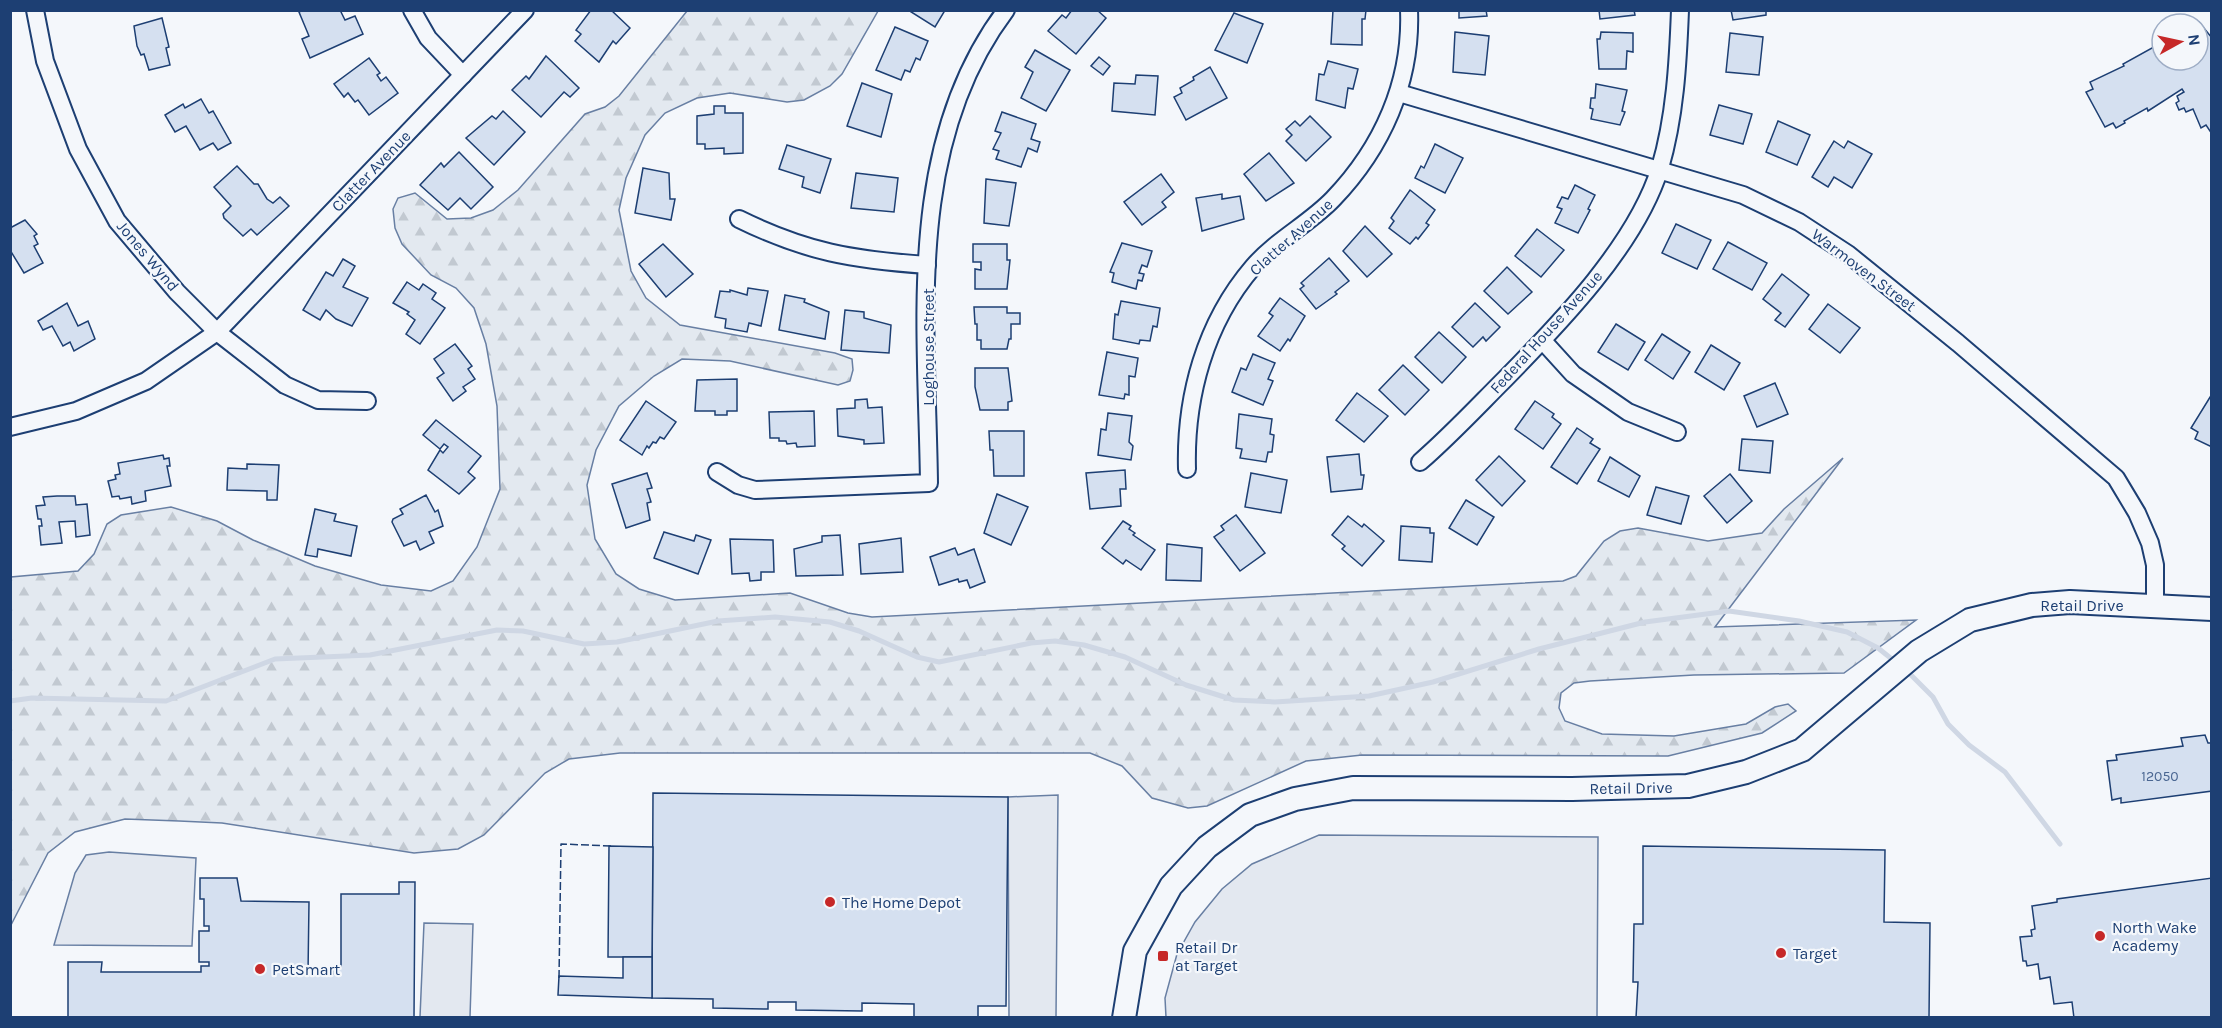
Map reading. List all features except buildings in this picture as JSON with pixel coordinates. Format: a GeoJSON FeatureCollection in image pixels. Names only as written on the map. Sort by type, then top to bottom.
{"type":"FeatureCollection","features":[{"type":"Feature","properties":{"kind":"street","name":"Jones Wynd"},"geometry":{"type":"LineString","coordinates":[[35,10],[45,61],[78,149],[117,221],[177,292],[218,332],[285,385],[318,400],[367,401]]}},
{"type":"Feature","properties":{"kind":"street"},"geometry":{"type":"LineString","coordinates":[[412,10],[428,38],[463,75]]}},
{"type":"Feature","properties":{"kind":"street","name":"Clatter Avenue"},"geometry":{"type":"LineString","coordinates":[[10,427],[76,411],[146,381],[218,332],[525,10]]}},
{"type":"Feature","properties":{"kind":"street","name":"Loghouse Street"},"geometry":{"type":"LineString","coordinates":[[717,472],[738,485],[755,490],[929,483],[927,266],[932,194],[950,121],[980,54],[1006,10]]}},
{"type":"Feature","properties":{"kind":"street","name":"Clatter Avenue"},"geometry":{"type":"LineString","coordinates":[[1187,469],[1186,432],[1193,385],[1212,334],[1231,296],[1254,265],[1333,200],[1373,149],[1399,93],[1408,51],[1409,10]]}},
{"type":"Feature","properties":{"kind":"street","name":"Federal House Avenue"},"geometry":{"type":"LineString","coordinates":[[1420,462],[1543,341],[1605,268],[1636,218],[1659,169],[1675,95],[1680,10]]}},
{"type":"Feature","properties":{"kind":"street","name":"Warmoven Street"},"geometry":{"type":"LineString","coordinates":[[1399,93],[1743,195],[1799,222],[1848,254],[1958,343],[2116,478],[2137,513],[2150,543],[2155,565],[2155,606]]}},
{"type":"Feature","properties":{"kind":"street"},"geometry":{"type":"LineString","coordinates":[[739,219],[814,251],[873,262],[927,266]]}},
{"type":"Feature","properties":{"kind":"street"},"geometry":{"type":"LineString","coordinates":[[1543,341],[1573,374],[1628,412],[1677,432]]}},
{"type":"Feature","properties":{"kind":"street","name":"Retail Drive"},"geometry":{"type":"LineString","coordinates":[[1124,1017],[1135,951],[1171,886],[1208,847],[1250,815],[1294,799],[1353,788],[1572,789],[1688,786],[1746,772],[1802,750],[1919,651],[1970,620],[2032,605],[2070,602],[2211,609]]}},
{"type":"Feature","properties":{"kind":"green space"},"geometry":{"type":"Polygon","coordinates":[[[687,11],[878,11],[842,74],[830,86],[804,100],[787,102],[730,93],[697,98],[665,113],[645,135],[626,178],[619,210],[631,271],[646,298],[680,325],[835,353],[852,359],[853,370],[850,381],[838,385],[730,361],[682,359],[654,376],[619,406],[596,450],[587,485],[595,539],[616,574],[639,589],[675,600],[790,593],[848,613],[872,617],[1563,581],[1576,576],[1604,541],[1620,531],[1638,528],[1708,541],[1762,533],[1784,509],[1843,458],[1715,627],[1916,620],[1844,673],[1694,675],[1590,681],[1574,683],[1561,693],[1559,708],[1565,721],[1602,734],[1674,736],[1746,724],[1775,707],[1788,704],[1796,711],[1762,733],[1668,756],[1362,755],[1306,761],[1207,806],[1188,808],[1152,798],[1122,766],[1090,753],[620,753],[569,759],[545,773],[484,835],[458,849],[414,853],[222,823],[179,821],[125,819],[75,832],[48,853],[11,925],[11,577],[78,571],[94,554],[107,524],[121,515],[171,507],[217,521],[253,540],[315,566],[381,585],[431,591],[453,581],[477,547],[500,489],[497,406],[486,344],[474,308],[456,288],[431,275],[402,244],[395,228],[393,209],[398,198],[415,193],[447,219],[471,218],[493,210],[518,190],[585,114],[605,107],[619,96],[687,11]]]}},
{"type":"Feature","properties":{"kind":"shaded area"},"geometry":{"type":"Polygon","coordinates":[[[1058,795],[1056,1017],[1009,1017],[1008,797],[1058,795]]]}},
{"type":"Feature","properties":{"kind":"shaded area"},"geometry":{"type":"Polygon","coordinates":[[[1319,835],[1598,837],[1597,1017],[1166,1017],[1165,998],[1177,954],[1195,922],[1222,889],[1252,864],[1319,835]]]}},
{"type":"Feature","properties":{"kind":"shaded area"},"geometry":{"type":"Polygon","coordinates":[[[109,852],[196,858],[192,946],[54,945],[75,873],[86,855],[109,852]]]}},
{"type":"Feature","properties":{"kind":"shaded area"},"geometry":{"type":"Polygon","coordinates":[[[424,923],[473,924],[470,1017],[420,1017],[424,923]]]}},
{"type":"Feature","properties":{"kind":"waterway"},"geometry":{"type":"LineString","coordinates":[[10,701],[32,698],[166,701],[275,659],[370,655],[497,630],[523,631],[584,644],[617,642],[718,621],[775,617],[830,622],[859,631],[917,657],[939,662],[1031,643],[1055,641],[1084,645],[1125,657],[1186,685],[1234,700],[1275,702],[1369,696],[1433,682],[1539,649],[1645,622],[1729,611],[1799,621],[1847,632],[1878,648],[1898,664]]}},
{"type":"Feature","properties":{"kind":"waterway"},"geometry":{"type":"LineString","coordinates":[[1905,669],[1933,697],[1948,724],[1969,745],[2005,772],[2060,844]]}},
{"type":"Feature","properties":{"kind":"fence"},"geometry":{"type":"LineString","coordinates":[[559,978],[561,844],[611,846]]}},
{"type":"Feature","properties":{"kind":"place","name":"The Home Depot"},"geometry":{"type":"Point","coordinates":[830,902]}},
{"type":"Feature","properties":{"kind":"place","name":"North Wake Academy"},"geometry":{"type":"Point","coordinates":[2100,936]}},
{"type":"Feature","properties":{"kind":"place","name":"Target"},"geometry":{"type":"Point","coordinates":[1781,953]}},
{"type":"Feature","properties":{"kind":"place","name":"Retail Dr at Target"},"geometry":{"type":"Point","coordinates":[1163,956]}},
{"type":"Feature","properties":{"kind":"place","name":"PetSmart"},"geometry":{"type":"Point","coordinates":[260,969]}}]}
